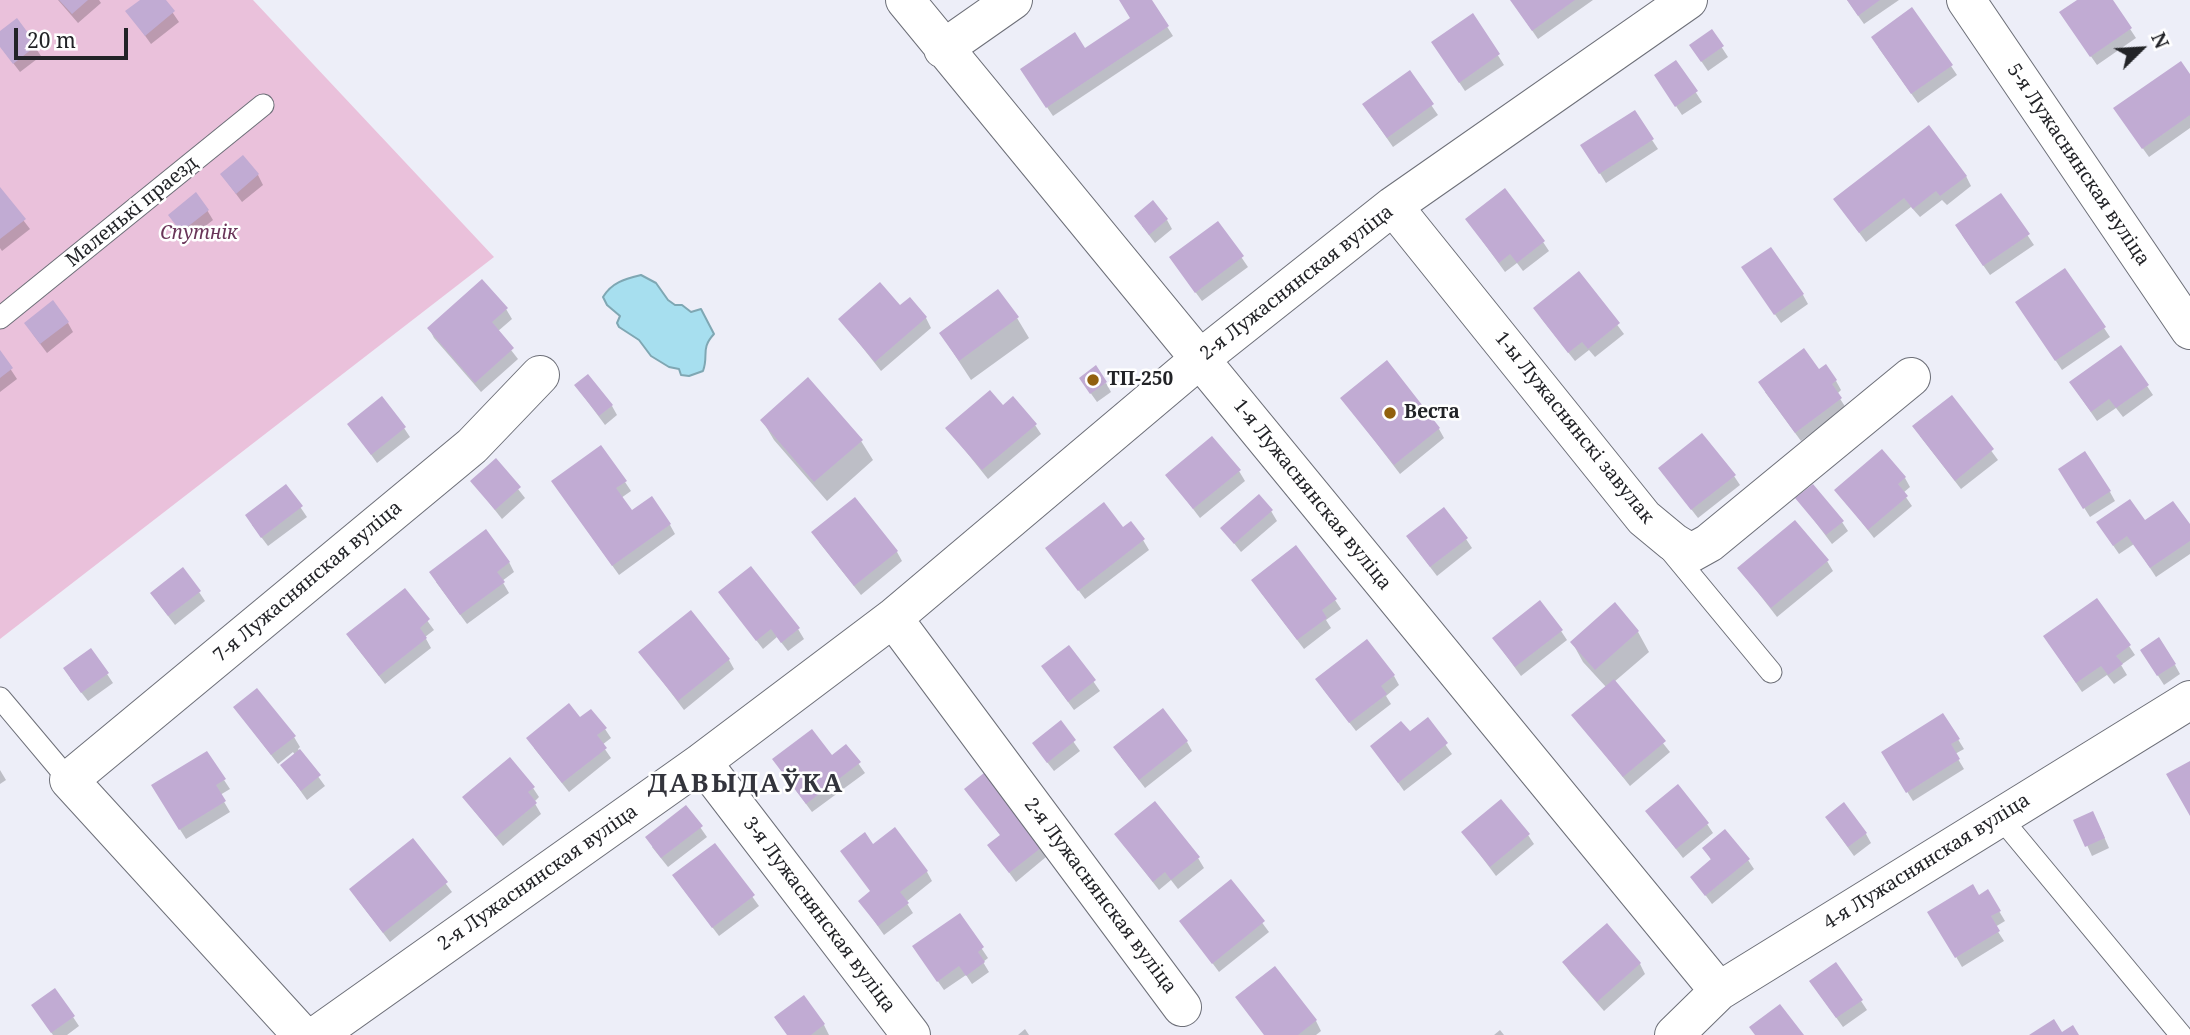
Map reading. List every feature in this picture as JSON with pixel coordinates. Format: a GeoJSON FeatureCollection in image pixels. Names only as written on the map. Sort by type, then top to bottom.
{"type":"FeatureCollection","features":[{"type":"Feature","properties":{"kind":"street","name":"1-я Лужаснянская вуліца"},"geometry":{"type":"LineString","coordinates":[[905,0],[1719,991]]}},
{"type":"Feature","properties":{"kind":"street"},"geometry":{"type":"LineString","coordinates":[[943,49],[1013,0]]}},
{"type":"Feature","properties":{"kind":"street","name":"2-я Лужаснянская вуліца"},"geometry":{"type":"LineString","coordinates":[[317,1035],[702,762],[893,618],[1200,359],[1393,206],[1688,0]]}},
{"type":"Feature","properties":{"kind":"street","name":"5-я Лужаснянская вуліца"},"geometry":{"type":"LineString","coordinates":[[1966,0],[2190,330]]}},
{"type":"Feature","properties":{"kind":"street","name":"1-ы Лужаснянскі завулак"},"geometry":{"type":"LineString","coordinates":[[1393,206],[1644,518],[1673,542],[1692,552],[1709,543],[1911,377]]}},
{"type":"Feature","properties":{"kind":"street","name":"7-я Лужаснянская вуліца"},"geometry":{"type":"LineString","coordinates":[[69,780],[472,446],[540,376]]}},
{"type":"Feature","properties":{"kind":"street","name":"2-я Лужаснянская вуліца"},"geometry":{"type":"LineString","coordinates":[[893,618],[1182,1007]]}},
{"type":"Feature","properties":{"kind":"street","name":"4-я Лужаснянская вуліца"},"geometry":{"type":"LineString","coordinates":[[1674,1035],[1719,991],[2190,700]]}},
{"type":"Feature","properties":{"kind":"street","name":"3-я Лужаснянская вуліца"},"geometry":{"type":"LineString","coordinates":[[702,762],[911,1035]]}},
{"type":"Feature","properties":{"kind":"street"},"geometry":{"type":"LineString","coordinates":[[69,780],[302,1035]]}},
{"type":"Feature","properties":{"kind":"lane","name":"Маленькі праезд"},"geometry":{"type":"LineString","coordinates":[[0,318],[263,105]]}},
{"type":"Feature","properties":{"kind":"lane"},"geometry":{"type":"LineString","coordinates":[[1644,518],[1771,673]]}},
{"type":"Feature","properties":{"kind":"lane"},"geometry":{"type":"LineString","coordinates":[[0,698],[69,780]]}},
{"type":"Feature","properties":{"kind":"lane"},"geometry":{"type":"LineString","coordinates":[[2000,817],[2181,1035]]}},
{"type":"Feature","properties":{"kind":"green space","name":"Спутнік"},"geometry":{"type":"Polygon","coordinates":[[[0,0],[253,0],[494,257],[0,639],[0,0]]]}},
{"type":"Feature","properties":{"kind":"water"},"geometry":{"type":"Polygon","coordinates":[[[641,275],[656,283],[675,305],[682,305],[691,312],[701,309],[714,334],[706,348],[703,371],[689,376],[681,375],[679,369],[669,367],[651,356],[639,340],[619,327],[617,323],[620,316],[607,305],[603,297],[615,285],[641,275]]]}},
{"type":"Feature","properties":{"kind":"building"},"geometry":{"type":"Polygon","coordinates":[[[59,0],[88,0],[72,14],[59,0]]]}},
{"type":"Feature","properties":{"kind":"building"},"geometry":{"type":"Polygon","coordinates":[[[140,0],[166,0],[175,11],[145,36],[125,11],[140,0]]]}},
{"type":"Feature","properties":{"kind":"building"},"geometry":{"type":"Polygon","coordinates":[[[1119,0],[1152,0],[1169,26],[1046,108],[1020,69],[1075,32],[1085,48],[1130,18],[1119,0]]]}},
{"type":"Feature","properties":{"kind":"building"},"geometry":{"type":"Polygon","coordinates":[[[1510,0],[1575,0],[1532,31],[1510,0]]]}},
{"type":"Feature","properties":{"kind":"building"},"geometry":{"type":"Polygon","coordinates":[[[1847,0],[1880,0],[1858,16],[1847,0]]]}},
{"type":"Feature","properties":{"kind":"building"},"geometry":{"type":"Polygon","coordinates":[[[2077,0],[2113,0],[2132,28],[2090,57],[2059,12],[2077,0]]]}},
{"type":"Feature","properties":{"kind":"building"},"geometry":{"type":"Polygon","coordinates":[[[1912,7],[1953,65],[1911,94],[1871,37],[1912,7]]]}},
{"type":"Feature","properties":{"kind":"building"},"geometry":{"type":"Polygon","coordinates":[[[1473,13],[1500,54],[1459,83],[1431,42],[1473,13]]]}},
{"type":"Feature","properties":{"kind":"building"},"geometry":{"type":"Polygon","coordinates":[[[17,18],[37,45],[13,64],[0,47],[0,31],[17,18]]]}},
{"type":"Feature","properties":{"kind":"building"},"geometry":{"type":"Polygon","coordinates":[[[1712,29],[1724,46],[1701,62],[1689,45],[1712,29]]]}},
{"type":"Feature","properties":{"kind":"building"},"geometry":{"type":"Polygon","coordinates":[[[1676,60],[1698,91],[1675,107],[1654,75],[1676,60]]]}},
{"type":"Feature","properties":{"kind":"building"},"geometry":{"type":"Polygon","coordinates":[[[2181,61],[2190,74],[2190,115],[2142,149],[2113,108],[2181,61]]]}},
{"type":"Feature","properties":{"kind":"building"},"geometry":{"type":"Polygon","coordinates":[[[1410,70],[1434,104],[1387,138],[1362,104],[1410,70]]]}},
{"type":"Feature","properties":{"kind":"building"},"geometry":{"type":"Polygon","coordinates":[[[1635,110],[1654,139],[1599,174],[1580,145],[1635,110]]]}},
{"type":"Feature","properties":{"kind":"building"},"geometry":{"type":"Polygon","coordinates":[[[1929,125],[1967,176],[1940,196],[1936,191],[1913,209],[1904,198],[1859,233],[1833,199],[1929,125]]]}},
{"type":"Feature","properties":{"kind":"building"},"geometry":{"type":"Polygon","coordinates":[[[243,155],[259,174],[236,194],[220,174],[243,155]]]}},
{"type":"Feature","properties":{"kind":"building"},"geometry":{"type":"Polygon","coordinates":[[[0,187],[26,219],[0,239],[0,187]]]}},
{"type":"Feature","properties":{"kind":"building"},"geometry":{"type":"Polygon","coordinates":[[[1505,188],[1545,241],[1517,263],[1510,254],[1499,263],[1465,219],[1505,188]]]}},
{"type":"Feature","properties":{"kind":"building"},"geometry":{"type":"Polygon","coordinates":[[[196,192],[209,210],[181,232],[168,215],[196,192]]]}},
{"type":"Feature","properties":{"kind":"building"},"geometry":{"type":"Polygon","coordinates":[[[2001,193],[2030,234],[1983,266],[1955,225],[2001,193]]]}},
{"type":"Feature","properties":{"kind":"building"},"geometry":{"type":"Polygon","coordinates":[[[1153,200],[1168,219],[1149,235],[1134,216],[1153,200]]]}},
{"type":"Feature","properties":{"kind":"building"},"geometry":{"type":"Polygon","coordinates":[[[1218,221],[1244,256],[1195,293],[1169,257],[1218,221]]]}},
{"type":"Feature","properties":{"kind":"building"},"geometry":{"type":"Polygon","coordinates":[[[1771,247],[1804,294],[1774,315],[1741,267],[1771,247]]]}},
{"type":"Feature","properties":{"kind":"building"},"geometry":{"type":"Polygon","coordinates":[[[2065,268],[2106,327],[2055,361],[2015,302],[2065,268]]]}},
{"type":"Feature","properties":{"kind":"building"},"geometry":{"type":"Polygon","coordinates":[[[1579,271],[1620,323],[1588,349],[1582,342],[1568,353],[1533,308],[1579,271]]]}},
{"type":"Feature","properties":{"kind":"building"},"geometry":{"type":"Polygon","coordinates":[[[482,279],[508,308],[492,322],[514,348],[475,383],[427,328],[482,279]]]}},
{"type":"Feature","properties":{"kind":"building"},"geometry":{"type":"Polygon","coordinates":[[[880,282],[900,305],[910,297],[927,317],[875,362],[838,319],[880,282]]]}},
{"type":"Feature","properties":{"kind":"building"},"geometry":{"type":"Polygon","coordinates":[[[998,289],[1019,317],[959,361],[939,333],[998,289]]]}},
{"type":"Feature","properties":{"kind":"building"},"geometry":{"type":"Polygon","coordinates":[[[53,300],[69,322],[40,344],[24,323],[53,300]]]}},
{"type":"Feature","properties":{"kind":"building"},"geometry":{"type":"Polygon","coordinates":[[[2121,345],[2149,385],[2116,408],[2109,399],[2091,412],[2069,382],[2121,345]]]}},
{"type":"Feature","properties":{"kind":"building"},"geometry":{"type":"Polygon","coordinates":[[[1804,348],[1819,369],[1826,364],[1837,380],[1832,384],[1842,398],[1795,433],[1758,382],[1804,348]]]}},
{"type":"Feature","properties":{"kind":"building"},"geometry":{"type":"Polygon","coordinates":[[[0,350],[13,368],[0,378],[0,350]]]}},
{"type":"Feature","properties":{"kind":"building","name":"Веста"},"geometry":{"type":"Polygon","coordinates":[[[1387,360],[1440,428],[1394,465],[1340,398],[1387,360]]]}},
{"type":"Feature","properties":{"kind":"building","name":"ТП-250"},"geometry":{"type":"Polygon","coordinates":[[[1096,365],[1107,382],[1090,394],[1079,378],[1096,365]]]}},
{"type":"Feature","properties":{"kind":"building"},"geometry":{"type":"Polygon","coordinates":[[[588,374],[613,405],[599,416],[574,385],[588,374]]]}},
{"type":"Feature","properties":{"kind":"building"},"geometry":{"type":"Polygon","coordinates":[[[808,377],[863,440],[814,482],[760,420],[808,377]]]}},
{"type":"Feature","properties":{"kind":"building"},"geometry":{"type":"Polygon","coordinates":[[[990,390],[1003,405],[1013,396],[1037,424],[982,470],[945,428],[990,390]]]}},
{"type":"Feature","properties":{"kind":"building"},"geometry":{"type":"Polygon","coordinates":[[[1952,395],[1994,449],[1955,481],[1912,426],[1952,395]]]}},
{"type":"Feature","properties":{"kind":"building"},"geometry":{"type":"Polygon","coordinates":[[[382,396],[406,427],[371,455],[347,424],[382,396]]]}},
{"type":"Feature","properties":{"kind":"building"},"geometry":{"type":"Polygon","coordinates":[[[1702,433],[1736,475],[1691,510],[1658,468],[1702,433]]]}},
{"type":"Feature","properties":{"kind":"building"},"geometry":{"type":"Polygon","coordinates":[[[1212,436],[1241,470],[1193,509],[1165,475],[1212,436]]]}},
{"type":"Feature","properties":{"kind":"building"},"geometry":{"type":"Polygon","coordinates":[[[601,445],[627,481],[616,488],[632,510],[652,496],[671,524],[612,566],[551,481],[601,445]]]}},
{"type":"Feature","properties":{"kind":"building"},"geometry":{"type":"Polygon","coordinates":[[[1882,449],[1906,477],[1898,484],[1908,496],[1868,530],[1834,490],[1882,449]]]}},
{"type":"Feature","properties":{"kind":"building"},"geometry":{"type":"Polygon","coordinates":[[[2085,451],[2111,491],[2083,509],[2058,469],[2085,451]]]}},
{"type":"Feature","properties":{"kind":"building"},"geometry":{"type":"Polygon","coordinates":[[[496,458],[521,487],[495,510],[470,481],[496,458]]]}},
{"type":"Feature","properties":{"kind":"building"},"geometry":{"type":"Polygon","coordinates":[[[286,484],[303,506],[261,538],[245,515],[286,484]]]}},
{"type":"Feature","properties":{"kind":"building"},"geometry":{"type":"Polygon","coordinates":[[[1813,484],[1844,521],[1826,535],[1795,498],[1813,484]]]}},
{"type":"Feature","properties":{"kind":"building"},"geometry":{"type":"Polygon","coordinates":[[[1259,494],[1273,510],[1234,544],[1220,528],[1259,494]]]}},
{"type":"Feature","properties":{"kind":"building"},"geometry":{"type":"Polygon","coordinates":[[[855,497],[898,551],[854,586],[811,532],[855,497]]]}},
{"type":"Feature","properties":{"kind":"building"},"geometry":{"type":"Polygon","coordinates":[[[2130,499],[2145,520],[2173,501],[2190,524],[2190,541],[2150,568],[2127,536],[2113,546],[2096,522],[2130,499]]]}},
{"type":"Feature","properties":{"kind":"building"},"geometry":{"type":"Polygon","coordinates":[[[1104,502],[1123,527],[1131,521],[1145,539],[1078,591],[1045,548],[1104,502]]]}},
{"type":"Feature","properties":{"kind":"building"},"geometry":{"type":"Polygon","coordinates":[[[1444,507],[1468,538],[1430,567],[1406,536],[1444,507]]]}},
{"type":"Feature","properties":{"kind":"building"},"geometry":{"type":"Polygon","coordinates":[[[1795,520],[1829,560],[1771,608],[1737,568],[1795,520]]]}},
{"type":"Feature","properties":{"kind":"building"},"geometry":{"type":"Polygon","coordinates":[[[486,529],[510,562],[497,572],[505,582],[460,615],[429,572],[486,529]]]}},
{"type":"Feature","properties":{"kind":"building"},"geometry":{"type":"Polygon","coordinates":[[[1296,545],[1337,599],[1322,610],[1327,618],[1297,640],[1251,580],[1296,545]]]}},
{"type":"Feature","properties":{"kind":"building"},"geometry":{"type":"Polygon","coordinates":[[[751,566],[800,628],[781,643],[771,629],[756,641],[718,592],[751,566]]]}},
{"type":"Feature","properties":{"kind":"building"},"geometry":{"type":"Polygon","coordinates":[[[183,567],[201,591],[168,616],[150,593],[183,567]]]}},
{"type":"Feature","properties":{"kind":"building"},"geometry":{"type":"Polygon","coordinates":[[[405,588],[430,619],[420,628],[427,638],[379,676],[346,634],[405,588]]]}},
{"type":"Feature","properties":{"kind":"building"},"geometry":{"type":"Polygon","coordinates":[[[2097,598],[2131,645],[2116,656],[2123,664],[2108,675],[2101,666],[2076,683],[2043,636],[2097,598]]]}},
{"type":"Feature","properties":{"kind":"building"},"geometry":{"type":"Polygon","coordinates":[[[1540,600],[1563,630],[1515,667],[1492,638],[1540,600]]]}},
{"type":"Feature","properties":{"kind":"building"},"geometry":{"type":"Polygon","coordinates":[[[1615,602],[1639,631],[1595,670],[1570,642],[1615,602]]]}},
{"type":"Feature","properties":{"kind":"building"},"geometry":{"type":"Polygon","coordinates":[[[691,610],[730,659],[678,701],[638,652],[691,610]]]}},
{"type":"Feature","properties":{"kind":"building"},"geometry":{"type":"Polygon","coordinates":[[[2159,637],[2176,664],[2157,676],[2140,650],[2159,637]]]}},
{"type":"Feature","properties":{"kind":"building"},"geometry":{"type":"Polygon","coordinates":[[[1367,639],[1395,675],[1381,686],[1387,694],[1349,723],[1315,679],[1367,639]]]}},
{"type":"Feature","properties":{"kind":"building"},"geometry":{"type":"Polygon","coordinates":[[[1069,645],[1096,680],[1068,702],[1041,666],[1069,645]]]}},
{"type":"Feature","properties":{"kind":"building"},"geometry":{"type":"Polygon","coordinates":[[[91,648],[109,673],[81,693],[63,668],[91,648]]]}},
{"type":"Feature","properties":{"kind":"building"},"geometry":{"type":"Polygon","coordinates":[[[1614,679],[1666,741],[1623,777],[1571,715],[1614,679]]]}},
{"type":"Feature","properties":{"kind":"building"},"geometry":{"type":"Polygon","coordinates":[[[257,688],[296,736],[271,755],[233,707],[257,688]]]}},
{"type":"Feature","properties":{"kind":"building"},"geometry":{"type":"Polygon","coordinates":[[[569,703],[580,717],[591,709],[607,728],[597,735],[607,748],[562,783],[526,738],[569,703]]]}},
{"type":"Feature","properties":{"kind":"building"},"geometry":{"type":"Polygon","coordinates":[[[1163,708],[1188,741],[1139,780],[1113,747],[1163,708]]]}},
{"type":"Feature","properties":{"kind":"building"},"geometry":{"type":"Polygon","coordinates":[[[1943,713],[1960,739],[1951,744],[1960,759],[1906,793],[1881,752],[1943,713]]]}},
{"type":"Feature","properties":{"kind":"building"},"geometry":{"type":"Polygon","coordinates":[[[1428,717],[1448,743],[1398,783],[1370,746],[1401,721],[1410,731],[1428,717]]]}},
{"type":"Feature","properties":{"kind":"building"},"geometry":{"type":"Polygon","coordinates":[[[1061,720],[1076,740],[1047,763],[1032,743],[1061,720]]]}},
{"type":"Feature","properties":{"kind":"building"},"geometry":{"type":"Polygon","coordinates":[[[812,729],[832,755],[846,744],[861,762],[806,804],[772,759],[812,729]]]}},
{"type":"Feature","properties":{"kind":"building"},"geometry":{"type":"Polygon","coordinates":[[[300,749],[321,775],[301,791],[280,765],[300,749]]]}},
{"type":"Feature","properties":{"kind":"building"},"geometry":{"type":"Polygon","coordinates":[[[207,751],[226,779],[216,785],[226,801],[179,830],[151,785],[207,751]]]}},
{"type":"Feature","properties":{"kind":"building"},"geometry":{"type":"Polygon","coordinates":[[[510,757],[535,787],[528,792],[537,803],[496,837],[462,797],[510,757]]]}},
{"type":"Feature","properties":{"kind":"building"},"geometry":{"type":"Polygon","coordinates":[[[2190,761],[2190,816],[2166,774],[2190,761]]]}},
{"type":"Feature","properties":{"kind":"building"},"geometry":{"type":"Polygon","coordinates":[[[984,773],[1042,847],[1009,873],[987,845],[1000,835],[964,789],[984,773]]]}},
{"type":"Feature","properties":{"kind":"building"},"geometry":{"type":"Polygon","coordinates":[[[1678,784],[1709,823],[1676,849],[1645,811],[1678,784]]]}},
{"type":"Feature","properties":{"kind":"building"},"geometry":{"type":"Polygon","coordinates":[[[1501,799],[1530,834],[1490,867],[1461,832],[1501,799]]]}},
{"type":"Feature","properties":{"kind":"building"},"geometry":{"type":"Polygon","coordinates":[[[1155,801],[1200,857],[1171,880],[1165,872],[1153,882],[1114,834],[1155,801]]]}},
{"type":"Feature","properties":{"kind":"building"},"geometry":{"type":"Polygon","coordinates":[[[1844,802],[1867,833],[1848,847],[1825,817],[1844,802]]]}},
{"type":"Feature","properties":{"kind":"building"},"geometry":{"type":"Polygon","coordinates":[[[686,805],[703,826],[661,858],[645,837],[686,805]]]}},
{"type":"Feature","properties":{"kind":"building"},"geometry":{"type":"Polygon","coordinates":[[[2093,811],[2105,838],[2085,847],[2073,820],[2093,811]]]}},
{"type":"Feature","properties":{"kind":"building"},"geometry":{"type":"Polygon","coordinates":[[[895,827],[928,871],[900,892],[909,903],[878,926],[858,901],[870,891],[840,851],[865,832],[873,844],[895,827]]]}},
{"type":"Feature","properties":{"kind":"building"},"geometry":{"type":"Polygon","coordinates":[[[1725,829],[1750,859],[1705,896],[1690,877],[1711,859],[1702,848],[1725,829]]]}},
{"type":"Feature","properties":{"kind":"building"},"geometry":{"type":"Polygon","coordinates":[[[413,838],[448,882],[383,933],[349,889],[413,838]]]}},
{"type":"Feature","properties":{"kind":"building"},"geometry":{"type":"Polygon","coordinates":[[[715,843],[755,895],[712,928],[672,875],[715,843]]]}},
{"type":"Feature","properties":{"kind":"building"},"geometry":{"type":"Polygon","coordinates":[[[1231,879],[1265,921],[1212,964],[1179,921],[1231,879]]]}},
{"type":"Feature","properties":{"kind":"building"},"geometry":{"type":"Polygon","coordinates":[[[1973,884],[1979,895],[1988,889],[2001,911],[1991,916],[2000,931],[1955,958],[1927,912],[1973,884]]]}},
{"type":"Feature","properties":{"kind":"building"},"geometry":{"type":"Polygon","coordinates":[[[960,913],[984,947],[978,952],[985,962],[966,976],[959,966],[937,982],[912,946],[960,913]]]}},
{"type":"Feature","properties":{"kind":"building"},"geometry":{"type":"Polygon","coordinates":[[[1607,923],[1641,963],[1597,1002],[1562,962],[1607,923]]]}},
{"type":"Feature","properties":{"kind":"building"},"geometry":{"type":"Polygon","coordinates":[[[1836,962],[1863,1000],[1836,1018],[1809,981],[1836,962]]]}},
{"type":"Feature","properties":{"kind":"building"},"geometry":{"type":"Polygon","coordinates":[[[1275,966],[1317,1020],[1298,1035],[1264,1035],[1235,997],[1275,966]]]}},
{"type":"Feature","properties":{"kind":"building"},"geometry":{"type":"Polygon","coordinates":[[[55,988],[75,1016],[51,1033],[31,1005],[55,988]]]}},
{"type":"Feature","properties":{"kind":"building"},"geometry":{"type":"Polygon","coordinates":[[[804,995],[825,1024],[811,1035],[787,1035],[774,1017],[804,995]]]}},
{"type":"Feature","properties":{"kind":"building"},"geometry":{"type":"Polygon","coordinates":[[[1780,1004],[1804,1035],[1755,1035],[1749,1027],[1780,1004]]]}},
{"type":"Feature","properties":{"kind":"building"},"geometry":{"type":"Polygon","coordinates":[[[2054,1019],[2062,1032],[2073,1025],[2079,1035],[2029,1035],[2054,1019]]]}},
{"type":"Feature","properties":{"kind":"place","name":"ТП-250"},"geometry":{"type":"Point","coordinates":[1093,380]}},
{"type":"Feature","properties":{"kind":"place","name":"Веста"},"geometry":{"type":"Point","coordinates":[1390,413]}},
{"type":"Feature","properties":{"kind":"district","name":"ДАВЫДАЎКА"},"geometry":{"type":"Point","coordinates":[746,785]}}]}
